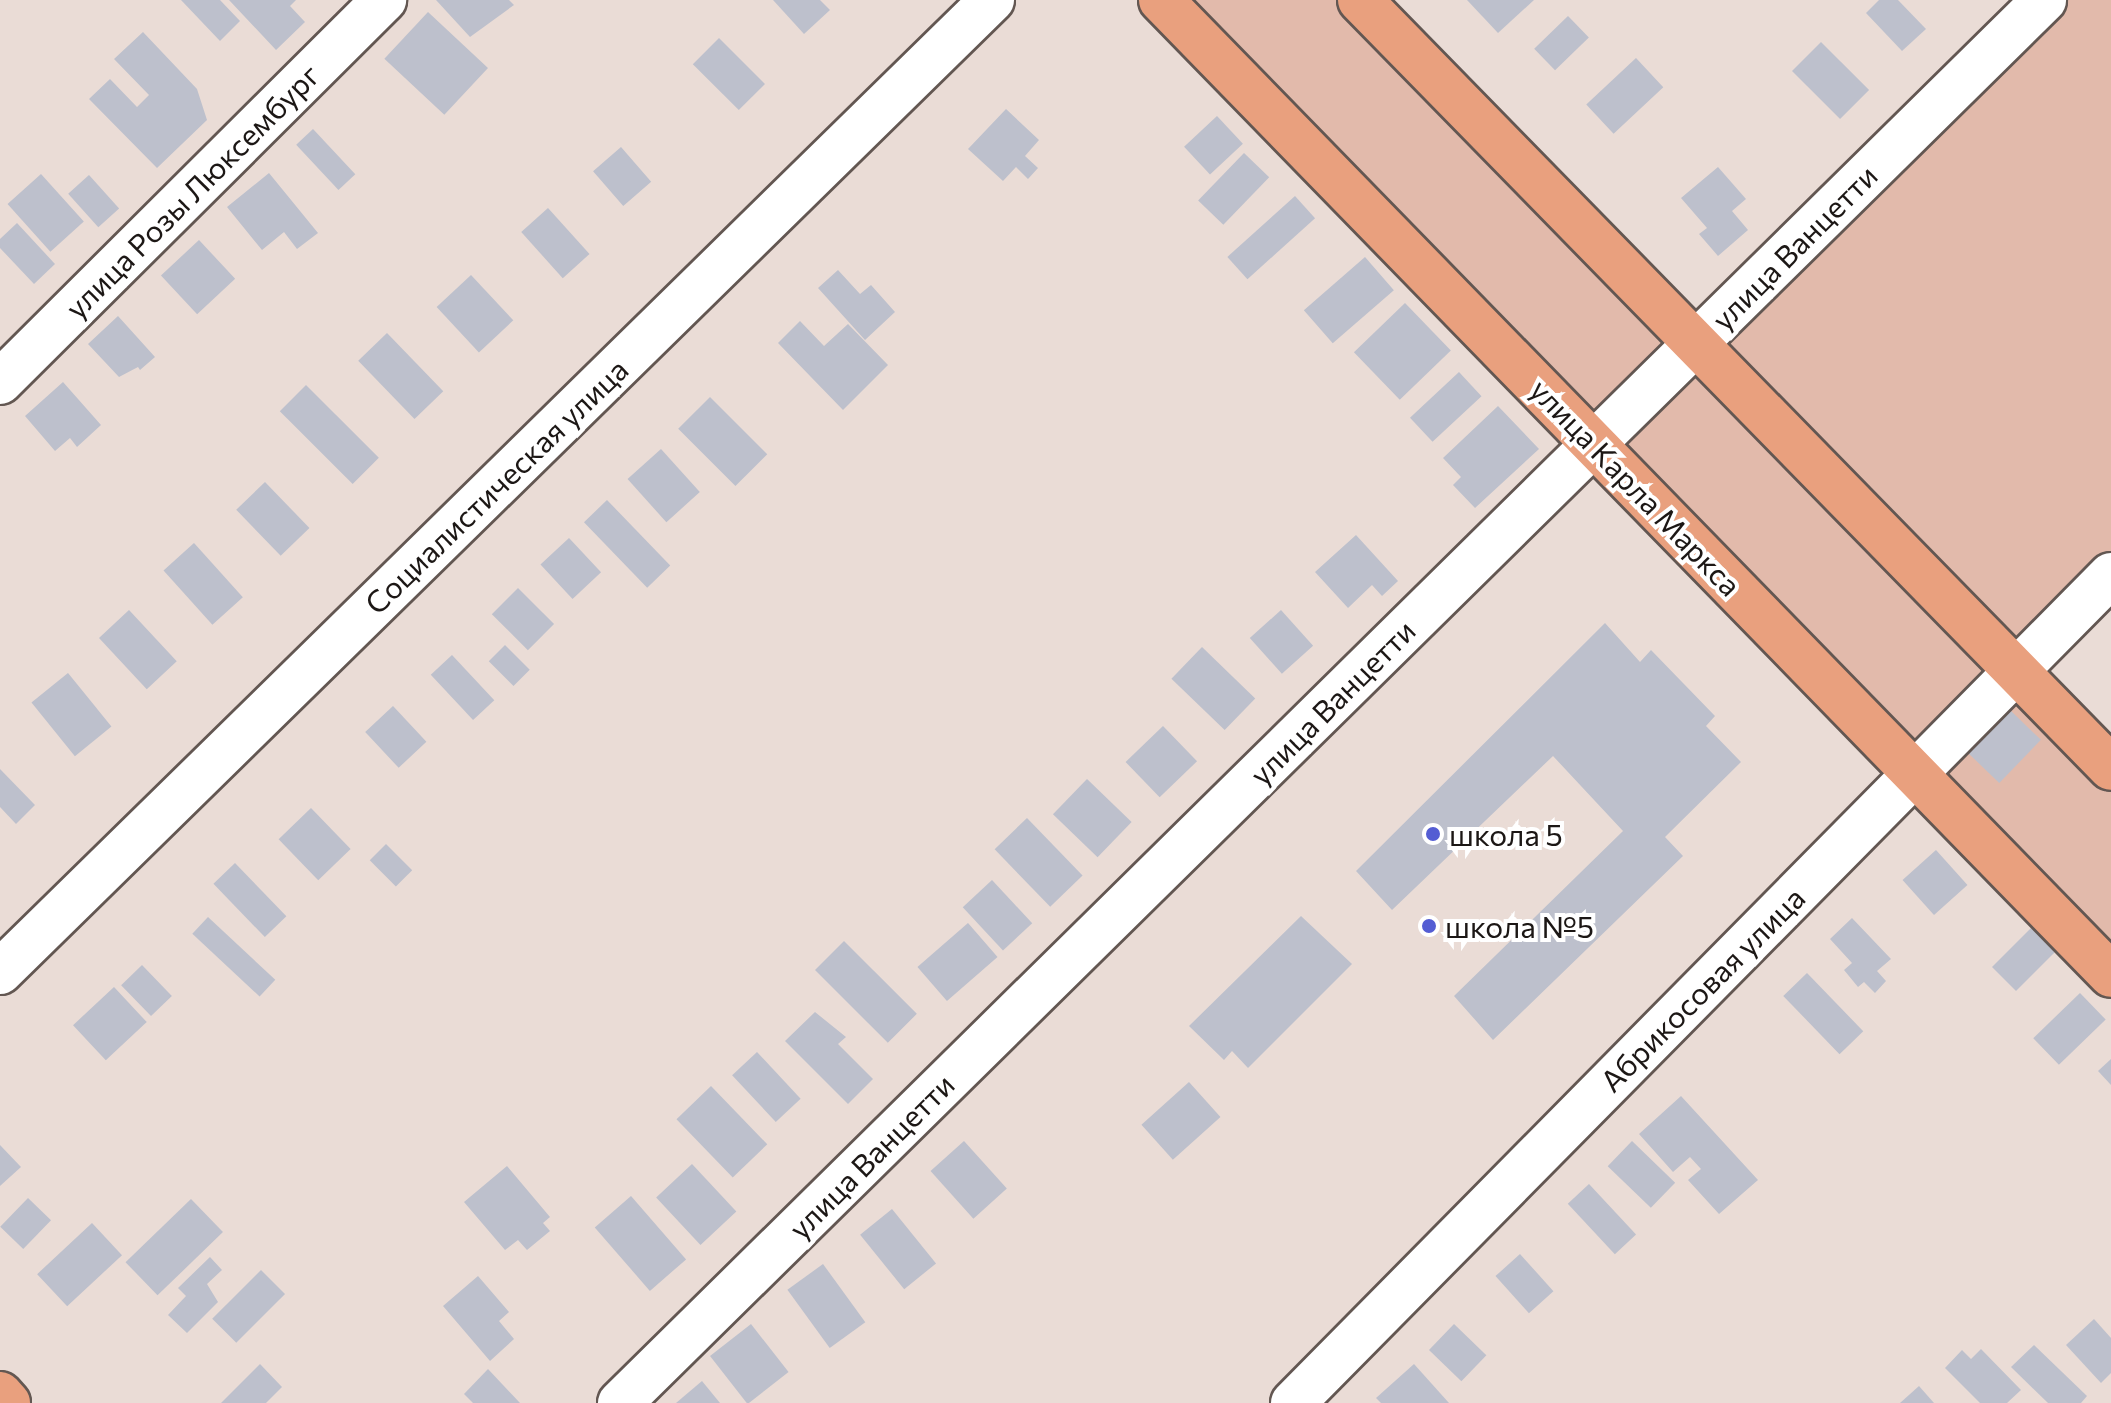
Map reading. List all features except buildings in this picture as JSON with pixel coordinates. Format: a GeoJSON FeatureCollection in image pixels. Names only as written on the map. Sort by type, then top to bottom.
{"type":"FeatureCollection","features":[{"type":"Feature","properties":{"kind":"main road","name":"улица Карла Маркса"},"geometry":{"type":"LineString","coordinates":[[1161,0],[2111,975]]}},
{"type":"Feature","properties":{"kind":"main road"},"geometry":{"type":"LineString","coordinates":[[1360,0],[2111,768]]}},
{"type":"Feature","properties":{"kind":"main road"},"geometry":{"type":"LineString","coordinates":[[0,1394],[8,1403]]}},
{"type":"Feature","properties":{"kind":"street","name":"улица Розы Люксембург"},"geometry":{"type":"LineString","coordinates":[[0,382],[384,0]]}},
{"type":"Feature","properties":{"kind":"street","name":"Социалистическая улица"},"geometry":{"type":"LineString","coordinates":[[0,972],[992,0]]}},
{"type":"Feature","properties":{"kind":"street","name":"улица Ванцетти"},"geometry":{"type":"LineString","coordinates":[[620,1403],[2044,0]]}},
{"type":"Feature","properties":{"kind":"street","name":"Абрикосовая улица"},"geometry":{"type":"LineString","coordinates":[[1293,1403],[2111,575]]}},
{"type":"Feature","properties":{"kind":"shaded area"},"geometry":{"type":"Polygon","coordinates":[[[1160,0],[1360,0],[1695,343],[2044,0],[2111,0],[2111,575],[2017,671],[2111,768],[2111,979],[1160,0]]]}},
{"type":"Feature","properties":{"kind":"place","name":"школа 5"},"geometry":{"type":"Point","coordinates":[1433,834]}},
{"type":"Feature","properties":{"kind":"place","name":"школа №5"},"geometry":{"type":"Point","coordinates":[1429,926]}}]}
